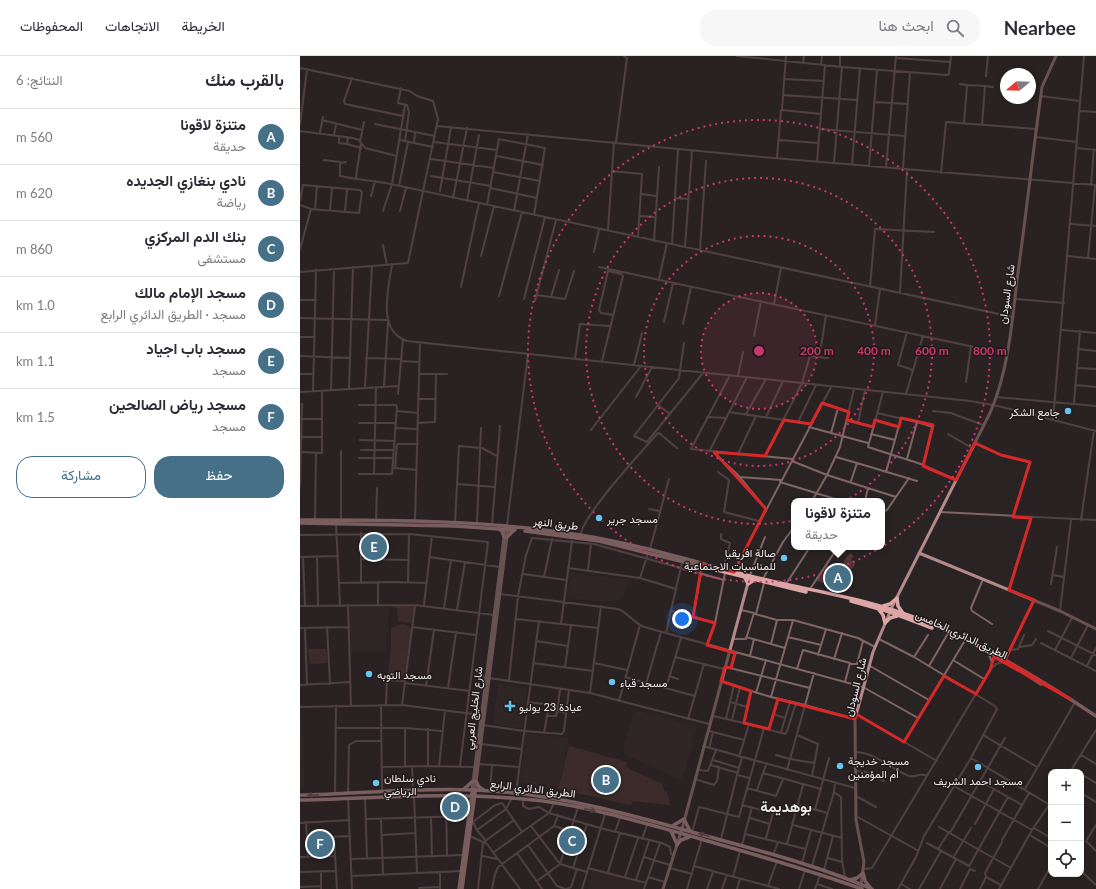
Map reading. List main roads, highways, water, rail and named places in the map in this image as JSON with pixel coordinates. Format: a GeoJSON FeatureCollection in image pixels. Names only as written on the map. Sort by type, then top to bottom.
{"type":"FeatureCollection","features":[{"type":"Feature","properties":{"kind":"main road","name":"شارع السودان"},"geometry":{"type":"LineString","coordinates":[[861,887],[864,871],[864,856],[856,816],[856,714],[875,647],[890,611],[985,425],[997,397],[1007,354],[1013,317],[1040,96],[1043,84],[1056,56]]}},
{"type":"Feature","properties":{"kind":"main road","name":"طريق النهر"},"geometry":{"type":"LineString","coordinates":[[300,520],[336,524],[506,528],[580,535],[702,565],[744,578],[750,577],[754,580],[785,585],[809,592]]}},
{"type":"Feature","properties":{"kind":"main road","name":"طريق النهر"},"geometry":{"type":"LineString","coordinates":[[300,523],[341,520],[491,525],[515,530],[580,538],[649,552],[702,565]]}},
{"type":"Feature","properties":{"kind":"main road"},"geometry":{"type":"LineString","coordinates":[[497,528],[502,531],[506,537],[515,530]]}},
{"type":"Feature","properties":{"kind":"main road","name":"شارع الخليج العربي"},"geometry":{"type":"LineString","coordinates":[[475,781],[475,767],[486,677],[500,594],[506,528]]}},
{"type":"Feature","properties":{"kind":"main road","name":"شارع الخليج العربي"},"geometry":{"type":"LineString","coordinates":[[491,652],[500,567],[506,537]]}},
{"type":"Feature","properties":{"kind":"main road"},"geometry":{"type":"LineString","coordinates":[[919,553],[1060,611],[1096,629]]}},
{"type":"Feature","properties":{"kind":"main road","name":"طريق النهر"},"geometry":{"type":"LineString","coordinates":[[724,571],[734,572],[763,581],[809,592],[851,599]]}},
{"type":"Feature","properties":{"kind":"main road"},"geometry":{"type":"LineString","coordinates":[[663,889],[682,827],[707,730],[750,577]]}},
{"type":"Feature","properties":{"kind":"main road"},"geometry":{"type":"LineString","coordinates":[[744,578],[748,584]]}},
{"type":"Feature","properties":{"kind":"main road"},"geometry":{"type":"LineString","coordinates":[[748,584],[754,580]]}},
{"type":"Feature","properties":{"kind":"main road","name":"الطريق الدائري الخامس"},"geometry":{"type":"LineString","coordinates":[[809,592],[920,619],[1004,661],[1096,715]]}},
{"type":"Feature","properties":{"kind":"main road"},"geometry":{"type":"LineString","coordinates":[[880,606],[888,605],[897,598]]}},
{"type":"Feature","properties":{"kind":"main road"},"geometry":{"type":"LineString","coordinates":[[885,623],[890,618],[903,615],[898,606],[897,598]]}},
{"type":"Feature","properties":{"kind":"main road","name":"الطريق الدائري الخامس"},"geometry":{"type":"LineString","coordinates":[[851,599],[880,606],[890,611]]}},
{"type":"Feature","properties":{"kind":"main road"},"geometry":{"type":"LineString","coordinates":[[875,608],[883,615],[885,623]]}},
{"type":"Feature","properties":{"kind":"main road","name":"الطريق الدائري الخامس"},"geometry":{"type":"LineString","coordinates":[[903,615],[1004,661]]}},
{"type":"Feature","properties":{"kind":"main road","name":"شارع الخليج العربي"},"geometry":{"type":"LineString","coordinates":[[462,889],[473,795],[481,744],[486,677]]}},
{"type":"Feature","properties":{"kind":"main road","name":"الطريق الدائري الخامس"},"geometry":{"type":"LineString","coordinates":[[1069,700],[1096,715]]}},
{"type":"Feature","properties":{"kind":"main road"},"geometry":{"type":"LineString","coordinates":[[462,790],[470,786],[475,781],[479,787],[485,790]]}},
{"type":"Feature","properties":{"kind":"main road","name":"الطريق الدائري الرابع"},"geometry":{"type":"LineString","coordinates":[[300,795],[485,790],[583,803],[682,827],[691,831],[773,854],[847,879],[861,887]]}},
{"type":"Feature","properties":{"kind":"main road"},"geometry":{"type":"LineString","coordinates":[[461,794],[468,798],[472,804],[483,796]]}},
{"type":"Feature","properties":{"kind":"main road","name":"الطريق الدائري الرابع"},"geometry":{"type":"LineString","coordinates":[[300,800],[461,794],[554,803],[578,807],[670,830],[777,860],[845,883],[871,889]]}},
{"type":"Feature","properties":{"kind":"main road","name":"شارع الخليج العربي"},"geometry":{"type":"LineString","coordinates":[[459,889],[472,804]]}},
{"type":"Feature","properties":{"kind":"main road"},"geometry":{"type":"LineString","coordinates":[[670,825],[676,825],[684,819]]}},
{"type":"Feature","properties":{"kind":"main road"},"geometry":{"type":"LineString","coordinates":[[684,819],[691,831]]}},
{"type":"Feature","properties":{"kind":"main road"},"geometry":{"type":"LineString","coordinates":[[670,830],[674,835],[677,844]]}},
{"type":"Feature","properties":{"kind":"main road"},"geometry":{"type":"LineString","coordinates":[[677,844],[681,840],[691,836]]}},
{"type":"Feature","properties":{"kind":"main road"},"geometry":{"type":"LineString","coordinates":[[759,855],[760,851]]}},
{"type":"Feature","properties":{"kind":"main road"},"geometry":{"type":"LineString","coordinates":[[847,879],[858,878],[864,871]]}},
{"type":"Feature","properties":{"kind":"main road"},"geometry":{"type":"LineString","coordinates":[[864,871],[865,881],[871,889]]}},
{"type":"Feature","properties":{"kind":"main road"},"geometry":{"type":"LineString","coordinates":[[845,883],[850,889]]}},
{"type":"Feature","properties":{"kind":"place","name":"جامع الشكر"},"geometry":{"type":"Point","coordinates":[1068,411]}},
{"type":"Feature","properties":{"kind":"place","name":"مسجد جرير"},"geometry":{"type":"Point","coordinates":[599,518]}},
{"type":"Feature","properties":{"kind":"place","name":"مسجد باب اجياد"},"geometry":{"type":"Point","coordinates":[374,547]}},
{"type":"Feature","properties":{"kind":"place","name":"صالة افريقيا للمناسبات الاجتماعية"},"geometry":{"type":"Point","coordinates":[784,558]}},
{"type":"Feature","properties":{"kind":"place","name":"متنزة لاقونا"},"geometry":{"type":"Point","coordinates":[838,578]}},
{"type":"Feature","properties":{"kind":"place","name":"مسجد التوبه"},"geometry":{"type":"Point","coordinates":[369,674]}},
{"type":"Feature","properties":{"kind":"place","name":"مسجد قباء"},"geometry":{"type":"Point","coordinates":[612,682]}},
{"type":"Feature","properties":{"kind":"place","name":"عيادة 23 يوليو"},"geometry":{"type":"Point","coordinates":[510,706]}},
{"type":"Feature","properties":{"kind":"place","name":"مسجد خديجة أم المؤمنين"},"geometry":{"type":"Point","coordinates":[840,766]}},
{"type":"Feature","properties":{"kind":"place","name":"مسجد احمد الشريف"},"geometry":{"type":"Point","coordinates":[978,767]}},
{"type":"Feature","properties":{"kind":"place","name":"نادي بنغازي الجديده"},"geometry":{"type":"Point","coordinates":[606,780]}},
{"type":"Feature","properties":{"kind":"place","name":"نادي سلطان الرياضي"},"geometry":{"type":"Point","coordinates":[376,783]}},
{"type":"Feature","properties":{"kind":"place","name":"مسجد الإمام مالك"},"geometry":{"type":"Point","coordinates":[455,807]}},
{"type":"Feature","properties":{"kind":"place","name":"بنك الدم المركزي"},"geometry":{"type":"Point","coordinates":[572,841]}},
{"type":"Feature","properties":{"kind":"place","name":"مسجد رياض الصالحين"},"geometry":{"type":"Point","coordinates":[320,844]}},
{"type":"Feature","properties":{"kind":"district","name":"بوهديمة"},"geometry":{"type":"Point","coordinates":[786,806]}}]}
